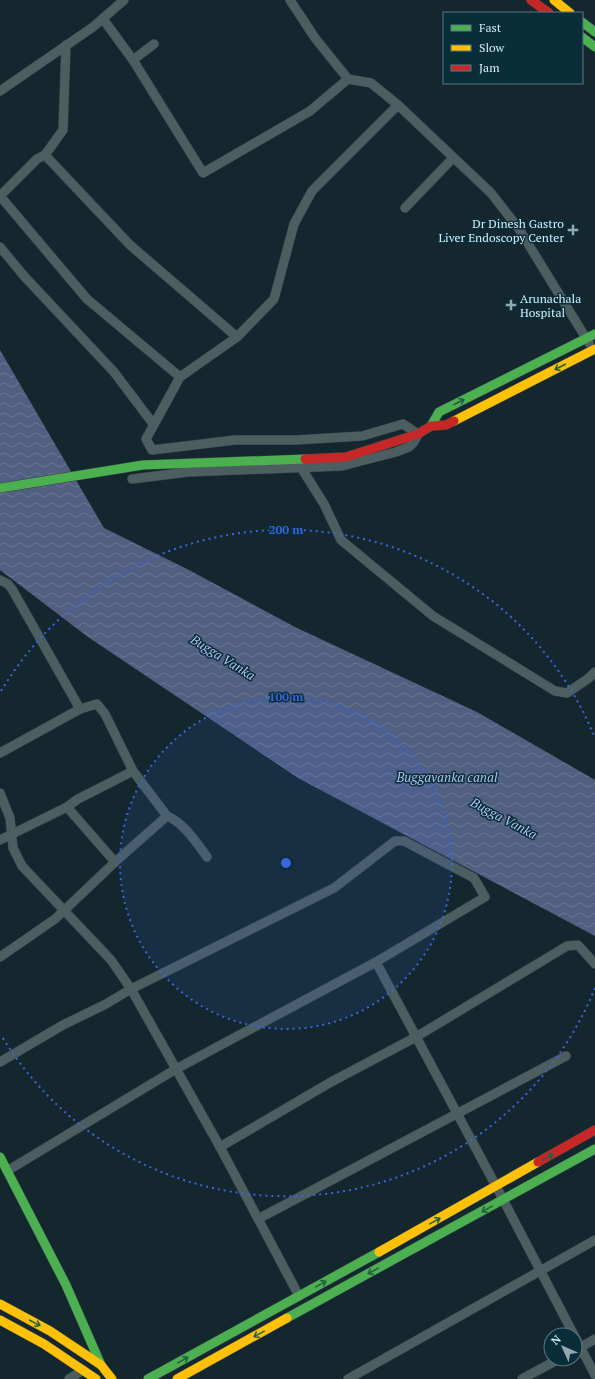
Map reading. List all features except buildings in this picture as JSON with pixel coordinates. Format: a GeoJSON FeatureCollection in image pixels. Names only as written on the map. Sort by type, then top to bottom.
{"type":"FeatureCollection","features":[{"type":"Feature","properties":{"kind":"main road"},"geometry":{"type":"LineString","coordinates":[[531,0],[548,12]]}},
{"type":"Feature","properties":{"kind":"main road"},"geometry":{"type":"LineString","coordinates":[[554,0],[569,12]]}},
{"type":"Feature","properties":{"kind":"main road"},"geometry":{"type":"LineString","coordinates":[[583,23],[595,32]]}},
{"type":"Feature","properties":{"kind":"main road"},"geometry":{"type":"LineString","coordinates":[[583,38],[595,47]]}},
{"type":"Feature","properties":{"kind":"main road"},"geometry":{"type":"LineString","coordinates":[[431,426],[439,412],[595,334]]}},
{"type":"Feature","properties":{"kind":"main road"},"geometry":{"type":"LineString","coordinates":[[0,488],[143,465],[346,457],[418,434],[431,426],[446,425],[594,351]]}},
{"type":"Feature","properties":{"kind":"main road"},"geometry":{"type":"LineString","coordinates":[[148,1379],[595,1130]]}},
{"type":"Feature","properties":{"kind":"main road"},"geometry":{"type":"LineString","coordinates":[[177,1379],[595,1149]]}},
{"type":"Feature","properties":{"kind":"main road"},"geometry":{"type":"LineString","coordinates":[[0,1157],[41,1234],[88,1332],[101,1365],[112,1379]]}},
{"type":"Feature","properties":{"kind":"main road"},"geometry":{"type":"LineString","coordinates":[[0,1304],[50,1330],[101,1365]]}},
{"type":"Feature","properties":{"kind":"main road"},"geometry":{"type":"LineString","coordinates":[[0,1320],[44,1344],[96,1379]]}},
{"type":"Feature","properties":{"kind":"street"},"geometry":{"type":"LineString","coordinates":[[0,91],[93,27],[124,0]]}},
{"type":"Feature","properties":{"kind":"street"},"geometry":{"type":"LineString","coordinates":[[290,0],[315,38],[348,78],[371,83],[398,105],[491,193],[519,229],[594,351]]}},
{"type":"Feature","properties":{"kind":"street"},"geometry":{"type":"LineString","coordinates":[[103,18],[134,60],[203,173],[310,111],[348,78]]}},
{"type":"Feature","properties":{"kind":"street"},"geometry":{"type":"LineString","coordinates":[[134,60],[154,44]]}},
{"type":"Feature","properties":{"kind":"street"},"geometry":{"type":"LineString","coordinates":[[66,45],[63,130],[45,155],[37,159],[0,196],[87,299],[180,377]]}},
{"type":"Feature","properties":{"kind":"street"},"geometry":{"type":"LineString","coordinates":[[132,479],[188,472],[302,469],[342,466],[396,452],[409,447],[414,442],[418,434],[403,424],[362,436],[296,440],[235,440],[152,450],[146,440],[180,377],[237,336],[274,299],[294,224],[312,191],[398,105]]}},
{"type":"Feature","properties":{"kind":"street"},"geometry":{"type":"LineString","coordinates":[[45,155],[130,245],[237,336]]}},
{"type":"Feature","properties":{"kind":"street"},"geometry":{"type":"LineString","coordinates":[[405,208],[453,158]]}},
{"type":"Feature","properties":{"kind":"street"},"geometry":{"type":"LineString","coordinates":[[0,247],[24,276],[114,372],[154,424]]}},
{"type":"Feature","properties":{"kind":"street"},"geometry":{"type":"LineString","coordinates":[[302,469],[324,504],[340,540],[433,616],[555,691],[567,693],[595,672]]}},
{"type":"Feature","properties":{"kind":"street"},"geometry":{"type":"LineString","coordinates":[[0,580],[8,584],[12,589],[80,709]]}},
{"type":"Feature","properties":{"kind":"street"},"geometry":{"type":"LineString","coordinates":[[0,752],[80,709],[98,704],[105,714],[134,772],[167,816],[174,819],[194,839],[207,857]]}},
{"type":"Feature","properties":{"kind":"street"},"geometry":{"type":"LineString","coordinates":[[0,840],[67,807],[78,799],[134,772]]}},
{"type":"Feature","properties":{"kind":"street"},"geometry":{"type":"LineString","coordinates":[[0,793],[10,818],[13,848],[22,866],[111,960],[131,989],[220,1147],[299,1296]]}},
{"type":"Feature","properties":{"kind":"street"},"geometry":{"type":"LineString","coordinates":[[67,807],[115,862]]}},
{"type":"Feature","properties":{"kind":"street"},"geometry":{"type":"LineString","coordinates":[[0,957],[55,919],[115,862],[167,816]]}},
{"type":"Feature","properties":{"kind":"street"},"geometry":{"type":"LineString","coordinates":[[0,1062],[63,1025],[106,1004],[131,989],[334,888],[395,841],[404,841],[474,878],[485,897],[376,962],[176,1069],[7,1171]]}},
{"type":"Feature","properties":{"kind":"street"},"geometry":{"type":"LineString","coordinates":[[220,1147],[331,1082],[416,1037],[567,946],[578,945],[595,964]]}},
{"type":"Feature","properties":{"kind":"street"},"geometry":{"type":"LineString","coordinates":[[376,962],[569,1327]]}},
{"type":"Feature","properties":{"kind":"street"},"geometry":{"type":"LineString","coordinates":[[258,1219],[566,1056]]}},
{"type":"Feature","properties":{"kind":"street"},"geometry":{"type":"LineString","coordinates":[[348,1379],[595,1240]]}},
{"type":"Feature","properties":{"kind":"street"},"geometry":{"type":"LineString","coordinates":[[583,1346],[595,1339]]}},
{"type":"Feature","properties":{"kind":"street"},"geometry":{"type":"LineString","coordinates":[[583,1356],[595,1374]]}},
{"type":"Feature","properties":{"kind":"street"},"geometry":{"type":"LineString","coordinates":[[522,1379],[544,1367]]}},
{"type":"Feature","properties":{"kind":"street"},"geometry":{"type":"LineString","coordinates":[[69,1379],[83,1370]]}},
{"type":"Feature","properties":{"kind":"water","name":"Buggavanka canal"},"geometry":{"type":"Polygon","coordinates":[[[0,350],[104,528],[189,570],[297,628],[477,712],[595,780],[595,936],[298,778],[88,637],[0,570],[0,350]]]}},
{"type":"Feature","properties":{"kind":"traffic: fast"},"geometry":{"type":"LineString","coordinates":[[583,23],[595,32]]}},
{"type":"Feature","properties":{"kind":"traffic: fast"},"geometry":{"type":"LineString","coordinates":[[583,38],[595,47]]}},
{"type":"Feature","properties":{"kind":"traffic: fast"},"geometry":{"type":"LineString","coordinates":[[431,426],[439,412],[595,334]]}},
{"type":"Feature","properties":{"kind":"traffic: fast"},"geometry":{"type":"LineString","coordinates":[[0,488],[143,465],[305,459]]}},
{"type":"Feature","properties":{"kind":"traffic: fast"},"geometry":{"type":"LineString","coordinates":[[287,1318],[595,1149]]}},
{"type":"Feature","properties":{"kind":"traffic: fast"},"geometry":{"type":"LineString","coordinates":[[0,1157],[66,1285],[101,1365]]}},
{"type":"Feature","properties":{"kind":"traffic: fast"},"geometry":{"type":"LineString","coordinates":[[148,1379],[379,1252]]}},
{"type":"Feature","properties":{"kind":"traffic: slow"},"geometry":{"type":"LineString","coordinates":[[554,0],[569,12]]}},
{"type":"Feature","properties":{"kind":"traffic: slow"},"geometry":{"type":"LineString","coordinates":[[454,421],[595,349]]}},
{"type":"Feature","properties":{"kind":"traffic: slow"},"geometry":{"type":"LineString","coordinates":[[379,1252],[538,1162]]}},
{"type":"Feature","properties":{"kind":"traffic: slow"},"geometry":{"type":"LineString","coordinates":[[0,1304],[50,1331],[101,1365],[112,1379]]}},
{"type":"Feature","properties":{"kind":"traffic: slow"},"geometry":{"type":"LineString","coordinates":[[177,1379],[287,1318]]}},
{"type":"Feature","properties":{"kind":"traffic: slow"},"geometry":{"type":"LineString","coordinates":[[0,1320],[44,1344],[96,1379]]}},
{"type":"Feature","properties":{"kind":"traffic: jam"},"geometry":{"type":"LineString","coordinates":[[531,0],[548,12]]}},
{"type":"Feature","properties":{"kind":"traffic: jam"},"geometry":{"type":"LineString","coordinates":[[305,459],[346,457],[418,434],[431,426],[446,425],[454,421]]}},
{"type":"Feature","properties":{"kind":"traffic: jam"},"geometry":{"type":"LineString","coordinates":[[538,1162],[595,1130]]}},
{"type":"Feature","properties":{"kind":"place","name":"Dr Dinesh Gastro Liver Endoscopy Center"},"geometry":{"type":"Point","coordinates":[573,230]}},
{"type":"Feature","properties":{"kind":"place","name":"Arunachala Hospital"},"geometry":{"type":"Point","coordinates":[511,305]}},
{"type":"Feature","properties":{"kind":"water label","name":"Bugga Vanka"},"geometry":{"type":"Point","coordinates":[223,657]}},
{"type":"Feature","properties":{"kind":"water label","name":"Bugga Vanka"},"geometry":{"type":"Point","coordinates":[504,818]}}]}
